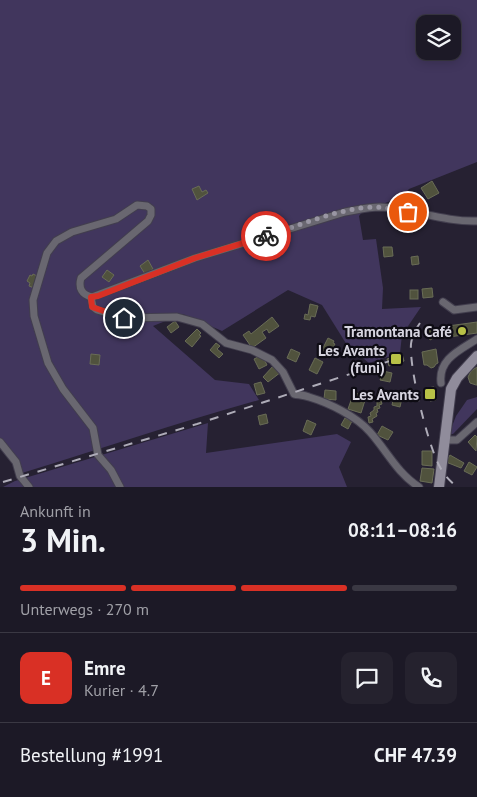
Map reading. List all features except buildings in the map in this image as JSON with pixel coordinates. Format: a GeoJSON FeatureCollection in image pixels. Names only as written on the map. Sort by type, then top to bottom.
{"type":"FeatureCollection","features":[{"type":"Feature","properties":{"kind":"street"},"geometry":{"type":"LineString","coordinates":[[120,487],[111,470],[98,455],[93,428],[61,387],[48,363],[34,316],[33,300],[47,252],[56,241],[72,232],[116,219],[137,205],[148,207],[151,213],[148,221],[82,278],[80,283],[81,290],[91,297],[98,296],[195,258],[354,210],[382,207],[457,220],[477,221]]}},
{"type":"Feature","properties":{"kind":"street"},"geometry":{"type":"LineString","coordinates":[[91,297],[92,307],[97,310],[129,319],[182,318],[205,326],[226,343],[252,350],[268,357],[283,372],[294,394],[315,399],[356,419],[369,431],[399,471],[419,487]]}},
{"type":"Feature","properties":{"kind":"street"},"geometry":{"type":"LineString","coordinates":[[443,302],[454,310],[477,307]]}},
{"type":"Feature","properties":{"kind":"street"},"geometry":{"type":"LineString","coordinates":[[441,383],[441,374],[448,359],[477,339]]}},
{"type":"Feature","properties":{"kind":"street"},"geometry":{"type":"LineString","coordinates":[[439,487],[453,385],[460,374],[477,356]]}},
{"type":"Feature","properties":{"kind":"street"},"geometry":{"type":"LineString","coordinates":[[444,440],[457,440],[477,422]]}},
{"type":"Feature","properties":{"kind":"street"},"geometry":{"type":"LineString","coordinates":[[0,442],[16,462],[23,481],[29,487]]}},
{"type":"Feature","properties":{"kind":"shaded area"},"geometry":{"type":"Polygon","coordinates":[[[0,0],[477,0],[477,162],[409,189],[402,197],[363,211],[359,216],[363,240],[376,239],[383,288],[382,309],[421,307],[402,335],[400,353],[369,363],[347,345],[322,305],[288,290],[222,331],[183,314],[153,326],[215,380],[249,384],[259,400],[22,473],[0,439],[0,0]]]}},
{"type":"Feature","properties":{"kind":"shaded area"},"geometry":{"type":"Polygon","coordinates":[[[477,397],[477,409],[453,434],[449,434],[456,416],[467,400],[477,397]]]}},
{"type":"Feature","properties":{"kind":"shaded area"},"geometry":{"type":"Polygon","coordinates":[[[208,423],[206,453],[337,434],[351,442],[339,467],[347,487],[3,487],[15,481],[208,423]]]}},
{"type":"Feature","properties":{"kind":"railway"},"geometry":{"type":"LineString","coordinates":[[420,323],[414,333],[411,344],[413,370],[420,407],[435,457],[443,473],[457,487]]}},
{"type":"Feature","properties":{"kind":"railway"},"geometry":{"type":"LineString","coordinates":[[3,482],[197,424],[396,359]]}},
{"type":"Feature","properties":{"kind":"way so far"},"geometry":{"type":"LineString","coordinates":[[266,236],[340,213],[367,208],[382,207],[408,212]]}},
{"type":"Feature","properties":{"kind":"place","name":"Tramontana Café"},"geometry":{"type":"Point","coordinates":[462,331]}},
{"type":"Feature","properties":{"kind":"place","name":"Les Avants (funi)"},"geometry":{"type":"Point","coordinates":[396,359]}},
{"type":"Feature","properties":{"kind":"place","name":"Les Avants"},"geometry":{"type":"Point","coordinates":[430,394]}},
{"type":"Feature","properties":{"kind":"route"},"geometry":{"type":"LineString","coordinates":[[124,318],[92,307],[91,297],[98,296],[195,258],[266,236]]}}]}
